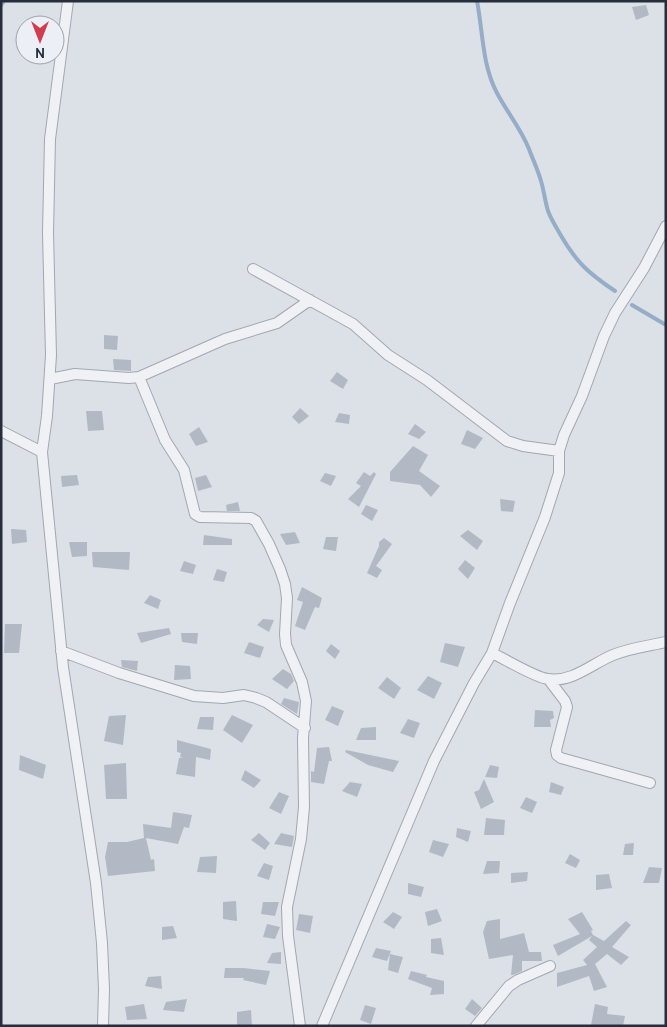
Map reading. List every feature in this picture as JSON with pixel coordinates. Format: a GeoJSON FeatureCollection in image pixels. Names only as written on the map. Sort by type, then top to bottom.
{"type":"FeatureCollection","features":[{"type":"Feature","properties":{"kind":"street"},"geometry":{"type":"LineString","coordinates":[[68,1],[50,139],[48,233],[51,355],[47,416],[42,452],[61,650],[96,883],[102,943],[103,1026]]}},
{"type":"Feature","properties":{"kind":"street"},"geometry":{"type":"LineString","coordinates":[[322,1026],[434,761],[474,683],[492,653],[545,517],[559,473],[559,451],[564,435],[615,313],[644,268],[666,226]]}},
{"type":"Feature","properties":{"kind":"street"},"geometry":{"type":"LineString","coordinates":[[252,269],[353,324],[388,355],[427,380],[461,408],[507,440],[523,446],[559,451]]}},
{"type":"Feature","properties":{"kind":"street"},"geometry":{"type":"LineString","coordinates":[[50,379],[76,374],[128,378],[139,377],[224,339],[277,323],[310,300]]}},
{"type":"Feature","properties":{"kind":"street"},"geometry":{"type":"LineString","coordinates":[[139,377],[165,440],[184,470],[195,514],[200,517],[251,518],[256,521],[269,544],[285,584],[287,598],[286,645],[302,682],[306,701],[303,738],[304,807],[301,840],[287,907],[288,936],[300,1026]]}},
{"type":"Feature","properties":{"kind":"street"},"geometry":{"type":"LineString","coordinates":[[1,431],[42,452]]}},
{"type":"Feature","properties":{"kind":"street"},"geometry":{"type":"LineString","coordinates":[[549,680],[561,679],[576,674],[612,655],[626,650],[666,642]]}},
{"type":"Feature","properties":{"kind":"street"},"geometry":{"type":"LineString","coordinates":[[61,650],[120,673],[194,696],[215,698],[244,695],[256,698],[266,702],[305,728]]}},
{"type":"Feature","properties":{"kind":"street"},"geometry":{"type":"LineString","coordinates":[[492,653],[549,680],[565,701],[567,707],[556,750],[557,755],[561,758],[650,783]]}},
{"type":"Feature","properties":{"kind":"street"},"geometry":{"type":"LineString","coordinates":[[476,1026],[509,986],[550,966]]}},
{"type":"Feature","properties":{"kind":"building"},"geometry":{"type":"Polygon","coordinates":[[[646,5],[649,15],[636,20],[632,7],[646,5]]]}},
{"type":"Feature","properties":{"kind":"building"},"geometry":{"type":"Polygon","coordinates":[[[104,335],[118,336],[117,350],[104,349],[104,335]]]}},
{"type":"Feature","properties":{"kind":"building"},"geometry":{"type":"Polygon","coordinates":[[[113,359],[131,360],[131,371],[114,370],[113,359]]]}},
{"type":"Feature","properties":{"kind":"building"},"geometry":{"type":"Polygon","coordinates":[[[337,372],[348,380],[343,389],[330,381],[337,372]]]}},
{"type":"Feature","properties":{"kind":"building"},"geometry":{"type":"Polygon","coordinates":[[[300,408],[309,416],[299,424],[292,417],[300,408]]]}},
{"type":"Feature","properties":{"kind":"building"},"geometry":{"type":"Polygon","coordinates":[[[86,411],[102,411],[104,430],[88,431],[86,411]]]}},
{"type":"Feature","properties":{"kind":"building"},"geometry":{"type":"Polygon","coordinates":[[[339,413],[350,415],[349,424],[335,422],[339,413]]]}},
{"type":"Feature","properties":{"kind":"building"},"geometry":{"type":"Polygon","coordinates":[[[415,424],[426,432],[419,439],[408,434],[415,424]]]}},
{"type":"Feature","properties":{"kind":"building"},"geometry":{"type":"Polygon","coordinates":[[[199,427],[208,442],[196,446],[189,434],[199,427]]]}},
{"type":"Feature","properties":{"kind":"building"},"geometry":{"type":"Polygon","coordinates":[[[467,430],[483,438],[475,449],[461,444],[467,430]]]}},
{"type":"Feature","properties":{"kind":"building"},"geometry":{"type":"Polygon","coordinates":[[[413,446],[428,455],[419,471],[440,486],[431,497],[420,485],[390,481],[390,472],[413,446]]]}},
{"type":"Feature","properties":{"kind":"building"},"geometry":{"type":"Polygon","coordinates":[[[364,472],[370,476],[374,472],[376,474],[359,507],[348,499],[361,486],[356,483],[364,472]]]}},
{"type":"Feature","properties":{"kind":"building"},"geometry":{"type":"Polygon","coordinates":[[[325,473],[336,476],[331,486],[320,481],[325,473]]]}},
{"type":"Feature","properties":{"kind":"building"},"geometry":{"type":"Polygon","coordinates":[[[77,475],[79,485],[62,487],[61,476],[77,475]]]}},
{"type":"Feature","properties":{"kind":"building"},"geometry":{"type":"Polygon","coordinates":[[[206,475],[212,487],[198,491],[195,478],[206,475]]]}},
{"type":"Feature","properties":{"kind":"building"},"geometry":{"type":"Polygon","coordinates":[[[500,499],[515,501],[513,512],[501,511],[500,499]]]}},
{"type":"Feature","properties":{"kind":"building"},"geometry":{"type":"Polygon","coordinates":[[[238,502],[240,511],[227,511],[226,505],[238,502]]]}},
{"type":"Feature","properties":{"kind":"building"},"geometry":{"type":"Polygon","coordinates":[[[366,505],[378,510],[372,521],[361,514],[366,505]]]}},
{"type":"Feature","properties":{"kind":"building"},"geometry":{"type":"Polygon","coordinates":[[[11,529],[26,530],[27,542],[12,544],[11,529]]]}},
{"type":"Feature","properties":{"kind":"building"},"geometry":{"type":"Polygon","coordinates":[[[468,530],[483,541],[477,550],[460,536],[468,530]]]}},
{"type":"Feature","properties":{"kind":"building"},"geometry":{"type":"Polygon","coordinates":[[[295,532],[300,543],[286,545],[280,534],[295,532]]]}},
{"type":"Feature","properties":{"kind":"building"},"geometry":{"type":"Polygon","coordinates":[[[204,535],[232,539],[232,545],[203,545],[204,535]]]}},
{"type":"Feature","properties":{"kind":"building"},"geometry":{"type":"Polygon","coordinates":[[[326,537],[338,537],[336,551],[323,549],[326,537]]]}},
{"type":"Feature","properties":{"kind":"building"},"geometry":{"type":"Polygon","coordinates":[[[384,538],[392,544],[376,566],[382,570],[377,578],[367,573],[379,542],[384,538]]]}},
{"type":"Feature","properties":{"kind":"building"},"geometry":{"type":"Polygon","coordinates":[[[69,542],[87,542],[87,556],[72,557],[69,542]]]}},
{"type":"Feature","properties":{"kind":"building"},"geometry":{"type":"Polygon","coordinates":[[[92,552],[130,552],[129,570],[93,567],[92,552]]]}},
{"type":"Feature","properties":{"kind":"building"},"geometry":{"type":"Polygon","coordinates":[[[465,560],[475,568],[468,579],[458,569],[465,560]]]}},
{"type":"Feature","properties":{"kind":"building"},"geometry":{"type":"Polygon","coordinates":[[[184,561],[196,565],[193,574],[180,571],[184,561]]]}},
{"type":"Feature","properties":{"kind":"building"},"geometry":{"type":"Polygon","coordinates":[[[217,569],[227,572],[224,582],[213,580],[217,569]]]}},
{"type":"Feature","properties":{"kind":"building"},"geometry":{"type":"Polygon","coordinates":[[[302,587],[322,598],[319,608],[315,607],[305,630],[295,626],[303,602],[297,600],[302,587]]]}},
{"type":"Feature","properties":{"kind":"building"},"geometry":{"type":"Polygon","coordinates":[[[150,595],[161,600],[158,609],[144,603],[150,595]]]}},
{"type":"Feature","properties":{"kind":"building"},"geometry":{"type":"Polygon","coordinates":[[[263,619],[274,620],[269,632],[257,625],[263,619]]]}},
{"type":"Feature","properties":{"kind":"building"},"geometry":{"type":"Polygon","coordinates":[[[5,624],[22,624],[19,653],[4,653],[5,624]]]}},
{"type":"Feature","properties":{"kind":"building"},"geometry":{"type":"Polygon","coordinates":[[[169,628],[171,634],[141,643],[137,633],[169,628]]]}},
{"type":"Feature","properties":{"kind":"building"},"geometry":{"type":"Polygon","coordinates":[[[181,633],[198,633],[197,644],[182,642],[181,633]]]}},
{"type":"Feature","properties":{"kind":"building"},"geometry":{"type":"Polygon","coordinates":[[[249,642],[264,647],[260,658],[244,653],[249,642]]]}},
{"type":"Feature","properties":{"kind":"building"},"geometry":{"type":"Polygon","coordinates":[[[445,643],[465,647],[458,667],[440,662],[445,643]]]}},
{"type":"Feature","properties":{"kind":"building"},"geometry":{"type":"Polygon","coordinates":[[[331,644],[340,651],[335,659],[326,651],[331,644]]]}},
{"type":"Feature","properties":{"kind":"building"},"geometry":{"type":"Polygon","coordinates":[[[121,660],[138,661],[137,671],[122,667],[121,660]]]}},
{"type":"Feature","properties":{"kind":"building"},"geometry":{"type":"Polygon","coordinates":[[[175,665],[190,666],[191,679],[174,680],[175,665]]]}},
{"type":"Feature","properties":{"kind":"building"},"geometry":{"type":"Polygon","coordinates":[[[283,669],[291,674],[294,681],[287,689],[272,679],[283,669]]]}},
{"type":"Feature","properties":{"kind":"building"},"geometry":{"type":"Polygon","coordinates":[[[428,676],[442,683],[434,699],[417,690],[428,676]]]}},
{"type":"Feature","properties":{"kind":"building"},"geometry":{"type":"Polygon","coordinates":[[[387,677],[401,688],[394,699],[378,688],[387,677]]]}},
{"type":"Feature","properties":{"kind":"building"},"geometry":{"type":"Polygon","coordinates":[[[284,698],[299,702],[297,714],[281,704],[284,698]]]}},
{"type":"Feature","properties":{"kind":"building"},"geometry":{"type":"Polygon","coordinates":[[[332,706],[344,711],[338,726],[325,720],[332,706]]]}},
{"type":"Feature","properties":{"kind":"building"},"geometry":{"type":"Polygon","coordinates":[[[535,710],[553,711],[554,718],[550,720],[551,727],[534,727],[535,710]]]}},
{"type":"Feature","properties":{"kind":"building"},"geometry":{"type":"Polygon","coordinates":[[[126,715],[123,745],[104,741],[109,716],[126,715]]]}},
{"type":"Feature","properties":{"kind":"building"},"geometry":{"type":"Polygon","coordinates":[[[232,715],[253,725],[242,743],[223,730],[232,715]]]}},
{"type":"Feature","properties":{"kind":"building"},"geometry":{"type":"Polygon","coordinates":[[[200,717],[214,717],[213,730],[197,729],[200,717]]]}},
{"type":"Feature","properties":{"kind":"building"},"geometry":{"type":"Polygon","coordinates":[[[408,719],[420,723],[414,738],[400,733],[408,719]]]}},
{"type":"Feature","properties":{"kind":"building"},"geometry":{"type":"Polygon","coordinates":[[[376,727],[376,740],[356,740],[361,728],[376,727]]]}},
{"type":"Feature","properties":{"kind":"building"},"geometry":{"type":"Polygon","coordinates":[[[177,740],[211,749],[210,760],[196,757],[195,777],[176,774],[179,758],[183,758],[180,757],[181,753],[177,752],[177,740]]]}},
{"type":"Feature","properties":{"kind":"building"},"geometry":{"type":"Polygon","coordinates":[[[329,747],[332,761],[329,761],[324,784],[311,782],[311,771],[314,772],[317,748],[329,747]]]}},
{"type":"Feature","properties":{"kind":"building"},"geometry":{"type":"Polygon","coordinates":[[[346,750],[399,761],[393,772],[368,765],[345,752],[346,750]]]}},
{"type":"Feature","properties":{"kind":"building"},"geometry":{"type":"Polygon","coordinates":[[[20,755],[46,765],[43,779],[19,770],[20,755]]]}},
{"type":"Feature","properties":{"kind":"building"},"geometry":{"type":"Polygon","coordinates":[[[126,763],[127,799],[106,799],[104,765],[126,763]]]}},
{"type":"Feature","properties":{"kind":"building"},"geometry":{"type":"Polygon","coordinates":[[[490,765],[499,767],[497,778],[485,777],[490,765]]]}},
{"type":"Feature","properties":{"kind":"building"},"geometry":{"type":"Polygon","coordinates":[[[245,770],[261,780],[254,788],[241,780],[245,770]]]}},
{"type":"Feature","properties":{"kind":"building"},"geometry":{"type":"Polygon","coordinates":[[[484,779],[494,802],[481,809],[474,792],[479,790],[484,779]]]}},
{"type":"Feature","properties":{"kind":"building"},"geometry":{"type":"Polygon","coordinates":[[[350,782],[362,784],[357,797],[342,791],[350,782]]]}},
{"type":"Feature","properties":{"kind":"building"},"geometry":{"type":"Polygon","coordinates":[[[551,782],[564,787],[561,795],[549,792],[551,782]]]}},
{"type":"Feature","properties":{"kind":"building"},"geometry":{"type":"Polygon","coordinates":[[[279,792],[289,796],[281,814],[269,808],[279,792]]]}},
{"type":"Feature","properties":{"kind":"building"},"geometry":{"type":"Polygon","coordinates":[[[526,797],[537,802],[532,813],[520,808],[526,797]]]}},
{"type":"Feature","properties":{"kind":"building"},"geometry":{"type":"Polygon","coordinates":[[[173,812],[192,815],[189,828],[184,827],[178,844],[146,838],[151,860],[154,859],[155,871],[108,876],[105,857],[108,842],[127,842],[144,838],[143,824],[171,828],[173,812]]]}},
{"type":"Feature","properties":{"kind":"building"},"geometry":{"type":"Polygon","coordinates":[[[486,818],[505,820],[504,835],[484,835],[486,818]]]}},
{"type":"Feature","properties":{"kind":"building"},"geometry":{"type":"Polygon","coordinates":[[[457,828],[471,831],[468,842],[456,837],[457,828]]]}},
{"type":"Feature","properties":{"kind":"building"},"geometry":{"type":"Polygon","coordinates":[[[259,833],[270,843],[265,850],[251,840],[259,833]]]}},
{"type":"Feature","properties":{"kind":"building"},"geometry":{"type":"Polygon","coordinates":[[[281,833],[294,836],[292,847],[274,844],[281,833]]]}},
{"type":"Feature","properties":{"kind":"building"},"geometry":{"type":"Polygon","coordinates":[[[433,840],[449,844],[443,857],[429,852],[433,840]]]}},
{"type":"Feature","properties":{"kind":"building"},"geometry":{"type":"Polygon","coordinates":[[[634,843],[633,855],[623,855],[625,844],[634,843]]]}},
{"type":"Feature","properties":{"kind":"building"},"geometry":{"type":"Polygon","coordinates":[[[570,854],[580,860],[576,868],[565,863],[570,854]]]}},
{"type":"Feature","properties":{"kind":"building"},"geometry":{"type":"Polygon","coordinates":[[[217,856],[216,873],[197,872],[200,857],[217,856]]]}},
{"type":"Feature","properties":{"kind":"building"},"geometry":{"type":"Polygon","coordinates":[[[487,861],[500,861],[499,873],[483,874],[487,861]]]}},
{"type":"Feature","properties":{"kind":"building"},"geometry":{"type":"Polygon","coordinates":[[[264,863],[273,866],[269,880],[257,876],[264,863]]]}},
{"type":"Feature","properties":{"kind":"building"},"geometry":{"type":"Polygon","coordinates":[[[649,867],[662,868],[659,883],[643,883],[649,867]]]}},
{"type":"Feature","properties":{"kind":"building"},"geometry":{"type":"Polygon","coordinates":[[[528,872],[527,881],[511,883],[511,873],[528,872]]]}},
{"type":"Feature","properties":{"kind":"building"},"geometry":{"type":"Polygon","coordinates":[[[609,874],[612,888],[596,890],[596,875],[609,874]]]}},
{"type":"Feature","properties":{"kind":"building"},"geometry":{"type":"Polygon","coordinates":[[[408,883],[424,887],[421,897],[408,894],[408,883]]]}},
{"type":"Feature","properties":{"kind":"building"},"geometry":{"type":"Polygon","coordinates":[[[236,901],[237,921],[223,919],[223,902],[236,901]]]}},
{"type":"Feature","properties":{"kind":"building"},"geometry":{"type":"Polygon","coordinates":[[[263,902],[279,902],[275,916],[261,914],[263,902]]]}},
{"type":"Feature","properties":{"kind":"building"},"geometry":{"type":"Polygon","coordinates":[[[437,909],[442,921],[428,926],[425,912],[437,909]]]}},
{"type":"Feature","properties":{"kind":"building"},"geometry":{"type":"Polygon","coordinates":[[[393,912],[402,917],[394,929],[383,922],[393,912]]]}},
{"type":"Feature","properties":{"kind":"building"},"geometry":{"type":"Polygon","coordinates":[[[582,912],[593,930],[591,931],[593,935],[604,941],[626,921],[631,925],[612,947],[629,957],[621,965],[607,954],[595,964],[607,987],[594,991],[589,976],[557,987],[557,973],[587,965],[583,960],[597,947],[589,940],[592,936],[558,956],[553,945],[580,934],[568,919],[582,912]]]}},
{"type":"Feature","properties":{"kind":"building"},"geometry":{"type":"Polygon","coordinates":[[[299,914],[313,916],[310,933],[296,930],[299,914]]]}},
{"type":"Feature","properties":{"kind":"building"},"geometry":{"type":"Polygon","coordinates":[[[500,919],[500,939],[524,933],[529,952],[541,952],[542,961],[522,961],[522,971],[511,975],[513,955],[489,959],[483,932],[487,921],[500,919]]]}},
{"type":"Feature","properties":{"kind":"building"},"geometry":{"type":"Polygon","coordinates":[[[267,924],[280,927],[275,939],[263,937],[267,924]]]}},
{"type":"Feature","properties":{"kind":"building"},"geometry":{"type":"Polygon","coordinates":[[[173,926],[177,938],[162,940],[162,927],[173,926]]]}},
{"type":"Feature","properties":{"kind":"building"},"geometry":{"type":"Polygon","coordinates":[[[441,938],[444,955],[431,953],[431,939],[441,938]]]}},
{"type":"Feature","properties":{"kind":"building"},"geometry":{"type":"Polygon","coordinates":[[[376,948],[391,951],[387,961],[372,957],[376,948]]]}},
{"type":"Feature","properties":{"kind":"building"},"geometry":{"type":"Polygon","coordinates":[[[281,952],[281,964],[267,963],[272,953],[281,952]]]}},
{"type":"Feature","properties":{"kind":"building"},"geometry":{"type":"Polygon","coordinates":[[[390,954],[403,957],[398,973],[388,970],[390,954]]]}},
{"type":"Feature","properties":{"kind":"building"},"geometry":{"type":"Polygon","coordinates":[[[225,968],[270,971],[266,985],[243,980],[244,978],[224,978],[225,968]]]}},
{"type":"Feature","properties":{"kind":"building"},"geometry":{"type":"Polygon","coordinates":[[[411,971],[444,981],[444,994],[430,995],[432,988],[408,979],[411,971]]]}},
{"type":"Feature","properties":{"kind":"building"},"geometry":{"type":"Polygon","coordinates":[[[161,976],[162,989],[145,986],[148,977],[161,976]]]}},
{"type":"Feature","properties":{"kind":"building"},"geometry":{"type":"Polygon","coordinates":[[[187,999],[184,1012],[163,1010],[166,1002],[187,999]]]}},
{"type":"Feature","properties":{"kind":"building"},"geometry":{"type":"Polygon","coordinates":[[[472,999],[482,1008],[475,1016],[465,1009],[472,999]]]}},
{"type":"Feature","properties":{"kind":"building"},"geometry":{"type":"Polygon","coordinates":[[[144,1004],[147,1019],[127,1020],[125,1007],[144,1004]]]}},
{"type":"Feature","properties":{"kind":"building"},"geometry":{"type":"Polygon","coordinates":[[[595,1004],[608,1007],[607,1014],[625,1016],[623,1026],[591,1025],[595,1004]]]}},
{"type":"Feature","properties":{"kind":"building"},"geometry":{"type":"Polygon","coordinates":[[[365,1005],[376,1008],[371,1024],[360,1020],[365,1005]]]}},
{"type":"Feature","properties":{"kind":"building"},"geometry":{"type":"Polygon","coordinates":[[[251,1010],[252,1026],[237,1026],[237,1012],[251,1010]]]}},
{"type":"Feature","properties":{"kind":"waterway"},"geometry":{"type":"LineString","coordinates":[[1,5],[4,1]]}},
{"type":"Feature","properties":{"kind":"waterway"},"geometry":{"type":"LineString","coordinates":[[477,1],[488,71],[501,100],[529,149],[540,177],[551,217],[577,260],[615,291]]}},
{"type":"Feature","properties":{"kind":"waterway"},"geometry":{"type":"LineString","coordinates":[[632,305],[666,325]]}}]}
